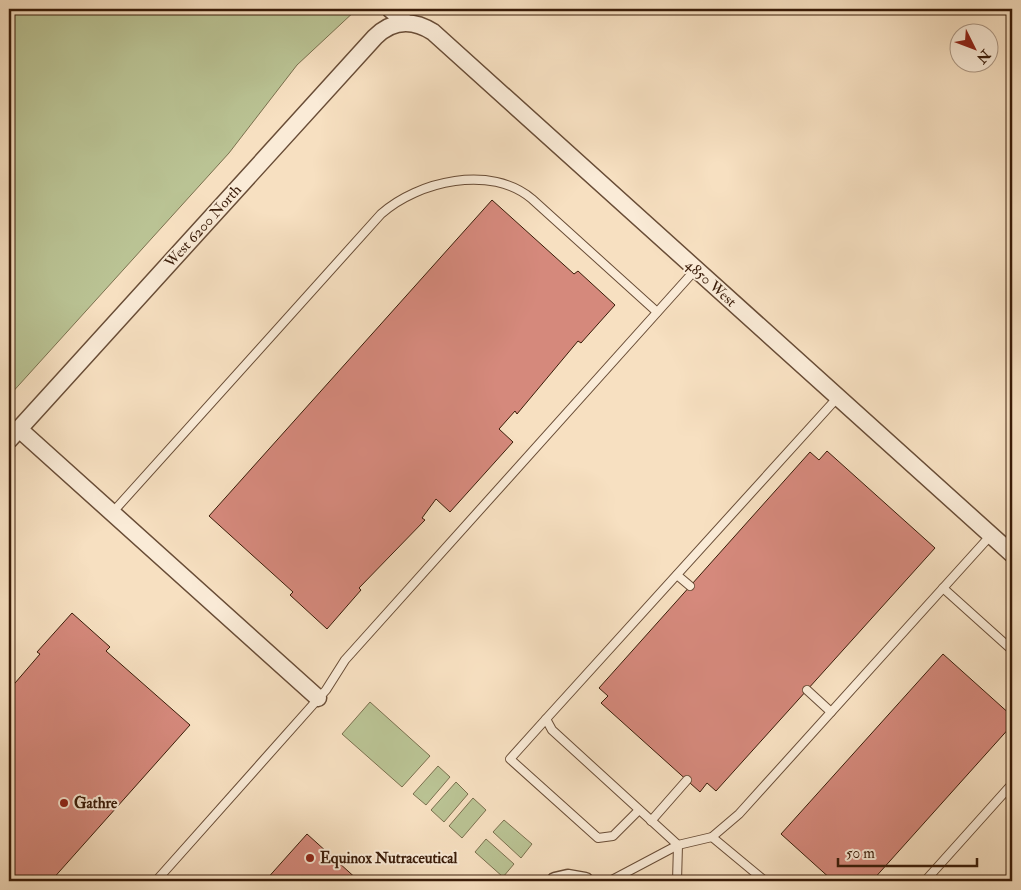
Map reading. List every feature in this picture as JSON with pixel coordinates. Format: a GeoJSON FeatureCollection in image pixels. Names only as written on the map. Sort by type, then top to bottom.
{"type":"FeatureCollection","features":[{"type":"Feature","properties":{"kind":"street"},"geometry":{"type":"LineString","coordinates":[[390,9],[405,22]]}},
{"type":"Feature","properties":{"kind":"street","name":"4850 West"},"geometry":{"type":"LineString","coordinates":[[405,22],[415,23],[433,32],[1012,554]]}},
{"type":"Feature","properties":{"kind":"street","name":"West 6200 North"},"geometry":{"type":"LineString","coordinates":[[14,435],[375,37],[388,26],[405,22]]}},
{"type":"Feature","properties":{"kind":"street"},"geometry":{"type":"LineString","coordinates":[[14,435],[112,513],[318,698]]}},
{"type":"Feature","properties":{"kind":"street"},"geometry":{"type":"LineString","coordinates":[[555,881],[568,878],[585,881]]}},
{"type":"Feature","properties":{"kind":"lane"},"geometry":{"type":"LineString","coordinates":[[112,513],[381,214],[397,202],[414,194],[442,184],[465,180],[498,182],[517,188],[532,199],[657,312]]}},
{"type":"Feature","properties":{"kind":"lane"},"geometry":{"type":"LineString","coordinates":[[156,881],[318,698],[345,660],[696,269]]}},
{"type":"Feature","properties":{"kind":"lane"},"geometry":{"type":"LineString","coordinates":[[639,810],[613,836],[598,838],[510,759],[838,397]]}},
{"type":"Feature","properties":{"kind":"lane"},"geometry":{"type":"LineString","coordinates":[[610,881],[678,845],[712,837],[739,814],[991,535]]}},
{"type":"Feature","properties":{"kind":"lane"},"geometry":{"type":"LineString","coordinates":[[677,575],[690,586]]}},
{"type":"Feature","properties":{"kind":"lane"},"geometry":{"type":"LineString","coordinates":[[943,588],[1012,650]]}},
{"type":"Feature","properties":{"kind":"lane"},"geometry":{"type":"LineString","coordinates":[[807,690],[831,712]]}},
{"type":"Feature","properties":{"kind":"lane"},"geometry":{"type":"LineString","coordinates":[[546,719],[552,730],[678,845],[677,878],[685,881]]}},
{"type":"Feature","properties":{"kind":"lane"},"geometry":{"type":"LineString","coordinates":[[651,820],[687,780]]}},
{"type":"Feature","properties":{"kind":"lane"},"geometry":{"type":"LineString","coordinates":[[925,881],[1012,784]]}},
{"type":"Feature","properties":{"kind":"lane"},"geometry":{"type":"LineString","coordinates":[[712,837],[765,881]]}},
{"type":"Feature","properties":{"kind":"green space"},"geometry":{"type":"Polygon","coordinates":[[[9,9],[357,9],[297,65],[229,153],[9,396],[9,9]]]}},
{"type":"Feature","properties":{"kind":"green space"},"geometry":{"type":"Polygon","coordinates":[[[370,702],[430,756],[402,787],[342,734],[370,702]]]}},
{"type":"Feature","properties":{"kind":"green space"},"geometry":{"type":"Polygon","coordinates":[[[438,766],[450,777],[426,805],[413,794],[438,766]]]}},
{"type":"Feature","properties":{"kind":"green space"},"geometry":{"type":"Polygon","coordinates":[[[456,782],[468,794],[444,822],[431,810],[456,782]]]}},
{"type":"Feature","properties":{"kind":"green space"},"geometry":{"type":"Polygon","coordinates":[[[473,798],[486,810],[462,838],[449,826],[473,798]]]}},
{"type":"Feature","properties":{"kind":"green space"},"geometry":{"type":"Polygon","coordinates":[[[504,820],[532,844],[521,858],[493,832],[504,820]]]}},
{"type":"Feature","properties":{"kind":"green space"},"geometry":{"type":"Polygon","coordinates":[[[486,839],[514,864],[503,877],[475,852],[486,839]]]}},
{"type":"Feature","properties":{"kind":"building"},"geometry":{"type":"Polygon","coordinates":[[[492,200],[574,274],[578,271],[615,305],[581,343],[578,341],[517,414],[515,411],[499,429],[513,442],[450,512],[436,499],[422,518],[425,520],[359,588],[361,590],[327,629],[290,595],[293,592],[209,516],[492,200]]]}},
{"type":"Feature","properties":{"kind":"building"},"geometry":{"type":"Polygon","coordinates":[[[827,451],[935,548],[716,791],[707,783],[700,792],[601,703],[608,696],[599,688],[810,452],[819,460],[827,451]]]}},
{"type":"Feature","properties":{"kind":"building","name":"Gathre"},"geometry":{"type":"Polygon","coordinates":[[[72,613],[110,647],[106,651],[190,725],[51,881],[9,881],[9,690],[40,654],[37,652],[72,613]]]}},
{"type":"Feature","properties":{"kind":"building"},"geometry":{"type":"Polygon","coordinates":[[[943,654],[1012,716],[1012,725],[872,881],[833,881],[781,834],[943,654]]]}},
{"type":"Feature","properties":{"kind":"building","name":"Equinox Nutraceutical"},"geometry":{"type":"Polygon","coordinates":[[[307,834],[359,881],[265,881],[307,834]]]}},
{"type":"Feature","properties":{"kind":"place","name":"Gathre"},"geometry":{"type":"Point","coordinates":[64,803]}},
{"type":"Feature","properties":{"kind":"place","name":"Equinox Nutraceutical"},"geometry":{"type":"Point","coordinates":[310,858]}}]}
